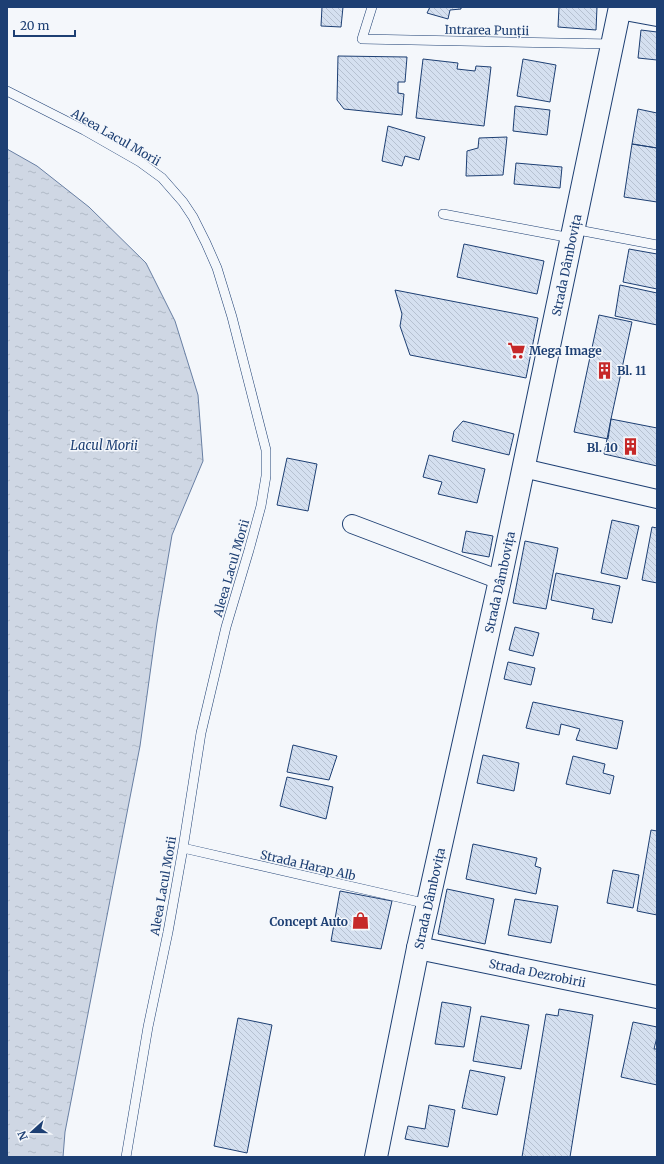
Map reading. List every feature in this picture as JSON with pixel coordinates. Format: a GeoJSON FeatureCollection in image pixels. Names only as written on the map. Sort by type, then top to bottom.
{"type":"FeatureCollection","features":[{"type":"Feature","properties":{"kind":"street"},"geometry":{"type":"LineString","coordinates":[[619,8],[657,17]]}},
{"type":"Feature","properties":{"kind":"street","name":"Strada Dâmbovița"},"geometry":{"type":"LineString","coordinates":[[376,1157],[418,948],[500,580],[619,8]]}},
{"type":"Feature","properties":{"kind":"street"},"geometry":{"type":"LineString","coordinates":[[523,468],[657,498]]}},
{"type":"Feature","properties":{"kind":"street"},"geometry":{"type":"LineString","coordinates":[[352,524],[500,580]]}},
{"type":"Feature","properties":{"kind":"street","name":"Strada Dezrobirii"},"geometry":{"type":"LineString","coordinates":[[418,948],[657,997]]}},
{"type":"Feature","properties":{"kind":"lane","name":"Intrarea Punții"},"geometry":{"type":"LineString","coordinates":[[372,7],[362,39],[612,44]]}},
{"type":"Feature","properties":{"kind":"lane","name":"Aleea Lacul Morii"},"geometry":{"type":"LineString","coordinates":[[7,91],[84,130],[140,162],[162,178],[183,202],[193,217],[217,268],[232,317],[266,450],[266,476],[261,506],[226,628],[201,733],[183,848],[168,932],[148,1027],[126,1157]]}},
{"type":"Feature","properties":{"kind":"lane"},"geometry":{"type":"LineString","coordinates":[[443,214],[657,246]]}},
{"type":"Feature","properties":{"kind":"lane","name":"Strada Harap Alb"},"geometry":{"type":"LineString","coordinates":[[183,848],[428,904]]}},
{"type":"Feature","properties":{"kind":"water","name":"Lacul Morii"},"geometry":{"type":"Polygon","coordinates":[[[7,149],[37,166],[89,207],[146,263],[175,321],[198,395],[203,461],[172,535],[157,623],[140,746],[65,1132],[63,1157],[7,1157],[7,149]]]}},
{"type":"Feature","properties":{"kind":"building"},"geometry":{"type":"Polygon","coordinates":[[[322,7],[343,7],[341,27],[321,26],[322,7]]]}},
{"type":"Feature","properties":{"kind":"building"},"geometry":{"type":"Polygon","coordinates":[[[430,7],[461,7],[461,9],[450,10],[448,19],[427,13],[430,7]]]}},
{"type":"Feature","properties":{"kind":"building"},"geometry":{"type":"Polygon","coordinates":[[[559,7],[597,7],[596,30],[558,27],[559,7]]]}},
{"type":"Feature","properties":{"kind":"building"},"geometry":{"type":"Polygon","coordinates":[[[641,30],[657,32],[657,60],[638,58],[641,30]]]}},
{"type":"Feature","properties":{"kind":"building"},"geometry":{"type":"Polygon","coordinates":[[[338,56],[407,57],[405,82],[398,82],[398,93],[404,94],[402,115],[344,109],[337,100],[338,56]]]}},
{"type":"Feature","properties":{"kind":"building"},"geometry":{"type":"Polygon","coordinates":[[[423,59],[458,63],[457,69],[475,71],[476,66],[491,67],[484,126],[416,118],[423,59]]]}},
{"type":"Feature","properties":{"kind":"building"},"geometry":{"type":"Polygon","coordinates":[[[523,59],[556,65],[550,102],[517,96],[523,59]]]}},
{"type":"Feature","properties":{"kind":"building"},"geometry":{"type":"Polygon","coordinates":[[[515,106],[550,110],[547,135],[513,131],[515,106]]]}},
{"type":"Feature","properties":{"kind":"building"},"geometry":{"type":"Polygon","coordinates":[[[638,109],[657,113],[657,148],[632,144],[638,109]]]}},
{"type":"Feature","properties":{"kind":"building"},"geometry":{"type":"Polygon","coordinates":[[[388,126],[425,137],[419,160],[405,156],[402,166],[382,161],[388,126]]]}},
{"type":"Feature","properties":{"kind":"building"},"geometry":{"type":"Polygon","coordinates":[[[507,137],[503,175],[466,176],[467,151],[478,148],[479,138],[507,137]]]}},
{"type":"Feature","properties":{"kind":"building"},"geometry":{"type":"Polygon","coordinates":[[[632,144],[657,148],[657,202],[624,197],[632,144]]]}},
{"type":"Feature","properties":{"kind":"building"},"geometry":{"type":"Polygon","coordinates":[[[516,163],[562,167],[560,188],[514,184],[516,163]]]}},
{"type":"Feature","properties":{"kind":"building"},"geometry":{"type":"Polygon","coordinates":[[[464,244],[544,261],[537,294],[457,277],[464,244]]]}},
{"type":"Feature","properties":{"kind":"building"},"geometry":{"type":"Polygon","coordinates":[[[629,249],[657,254],[657,289],[623,282],[629,249]]]}},
{"type":"Feature","properties":{"kind":"building"},"geometry":{"type":"Polygon","coordinates":[[[620,285],[657,293],[657,325],[615,316],[620,285]]]}},
{"type":"Feature","properties":{"kind":"building"},"geometry":{"type":"Polygon","coordinates":[[[395,290],[538,318],[526,378],[410,355],[400,326],[402,314],[395,290]]]}},
{"type":"Feature","properties":{"kind":"building","name":"Bl. 11"},"geometry":{"type":"Polygon","coordinates":[[[599,315],[632,322],[608,439],[574,432],[599,315]]]}},
{"type":"Feature","properties":{"kind":"building","name":"Bl. 10"},"geometry":{"type":"Polygon","coordinates":[[[611,419],[657,428],[657,466],[604,454],[611,419]]]}},
{"type":"Feature","properties":{"kind":"building"},"geometry":{"type":"Polygon","coordinates":[[[463,421],[514,434],[509,455],[452,441],[454,431],[463,421]]]}},
{"type":"Feature","properties":{"kind":"building"},"geometry":{"type":"Polygon","coordinates":[[[429,455],[485,469],[477,503],[438,494],[442,482],[423,477],[429,455]]]}},
{"type":"Feature","properties":{"kind":"building"},"geometry":{"type":"Polygon","coordinates":[[[287,458],[317,464],[308,511],[277,505],[287,458]]]}},
{"type":"Feature","properties":{"kind":"building"},"geometry":{"type":"Polygon","coordinates":[[[612,520],[639,526],[627,579],[601,573],[612,520]]]}},
{"type":"Feature","properties":{"kind":"building"},"geometry":{"type":"Polygon","coordinates":[[[652,527],[657,528],[657,583],[642,580],[652,527]]]}},
{"type":"Feature","properties":{"kind":"building"},"geometry":{"type":"Polygon","coordinates":[[[466,531],[493,536],[489,557],[462,552],[466,531]]]}},
{"type":"Feature","properties":{"kind":"building"},"geometry":{"type":"Polygon","coordinates":[[[525,541],[558,548],[546,609],[513,603],[525,541]]]}},
{"type":"Feature","properties":{"kind":"building"},"geometry":{"type":"Polygon","coordinates":[[[556,573],[620,586],[612,623],[592,619],[594,609],[551,600],[556,573]]]}},
{"type":"Feature","properties":{"kind":"building"},"geometry":{"type":"Polygon","coordinates":[[[515,627],[539,633],[533,656],[509,650],[515,627]]]}},
{"type":"Feature","properties":{"kind":"building"},"geometry":{"type":"Polygon","coordinates":[[[508,662],[535,668],[531,685],[504,679],[508,662]]]}},
{"type":"Feature","properties":{"kind":"building"},"geometry":{"type":"Polygon","coordinates":[[[533,702],[623,721],[617,749],[576,740],[580,729],[561,724],[559,735],[526,728],[533,702]]]}},
{"type":"Feature","properties":{"kind":"building"},"geometry":{"type":"Polygon","coordinates":[[[293,745],[337,756],[329,780],[287,772],[293,745]]]}},
{"type":"Feature","properties":{"kind":"building"},"geometry":{"type":"Polygon","coordinates":[[[483,755],[519,763],[514,791],[477,783],[483,755]]]}},
{"type":"Feature","properties":{"kind":"building"},"geometry":{"type":"Polygon","coordinates":[[[573,756],[605,764],[603,773],[614,776],[610,794],[566,784],[573,756]]]}},
{"type":"Feature","properties":{"kind":"building"},"geometry":{"type":"Polygon","coordinates":[[[287,777],[333,787],[326,819],[280,806],[287,777]]]}},
{"type":"Feature","properties":{"kind":"building"},"geometry":{"type":"Polygon","coordinates":[[[651,830],[657,831],[657,915],[637,911],[651,830]]]}},
{"type":"Feature","properties":{"kind":"building"},"geometry":{"type":"Polygon","coordinates":[[[473,844],[537,858],[535,866],[541,868],[536,894],[466,879],[473,844]]]}},
{"type":"Feature","properties":{"kind":"building"},"geometry":{"type":"Polygon","coordinates":[[[613,870],[639,875],[633,908],[607,903],[613,870]]]}},
{"type":"Feature","properties":{"kind":"building"},"geometry":{"type":"Polygon","coordinates":[[[447,889],[494,899],[485,944],[438,934],[447,889]]]}},
{"type":"Feature","properties":{"kind":"building","name":"Concept Auto"},"geometry":{"type":"Polygon","coordinates":[[[340,891],[392,901],[381,949],[331,941],[340,891]]]}},
{"type":"Feature","properties":{"kind":"building"},"geometry":{"type":"Polygon","coordinates":[[[515,899],[558,906],[551,943],[508,935],[515,899]]]}},
{"type":"Feature","properties":{"kind":"building"},"geometry":{"type":"Polygon","coordinates":[[[442,1002],[471,1007],[464,1047],[435,1044],[442,1002]]]}},
{"type":"Feature","properties":{"kind":"building"},"geometry":{"type":"Polygon","coordinates":[[[559,1009],[593,1015],[570,1157],[522,1157],[546,1014],[558,1016],[559,1009]]]}},
{"type":"Feature","properties":{"kind":"building"},"geometry":{"type":"Polygon","coordinates":[[[481,1016],[529,1025],[521,1069],[473,1061],[481,1016]]]}},
{"type":"Feature","properties":{"kind":"building"},"geometry":{"type":"Polygon","coordinates":[[[238,1018],[272,1025],[247,1153],[214,1146],[238,1018]]]}},
{"type":"Feature","properties":{"kind":"building"},"geometry":{"type":"Polygon","coordinates":[[[633,1022],[657,1027],[657,1037],[654,1049],[657,1049],[657,1085],[621,1077],[633,1022]]]}},
{"type":"Feature","properties":{"kind":"building"},"geometry":{"type":"Polygon","coordinates":[[[470,1070],[505,1077],[497,1115],[462,1108],[470,1070]]]}},
{"type":"Feature","properties":{"kind":"building"},"geometry":{"type":"Polygon","coordinates":[[[429,1105],[455,1110],[448,1147],[405,1139],[408,1126],[425,1129],[429,1105]]]}},
{"type":"Feature","properties":{"kind":"place","name":"Mega Image"},"geometry":{"type":"Point","coordinates":[516,350]}},
{"type":"Feature","properties":{"kind":"place","name":"Bl. 11"},"geometry":{"type":"Point","coordinates":[604,370]}},
{"type":"Feature","properties":{"kind":"place","name":"Bl. 10"},"geometry":{"type":"Point","coordinates":[631,447]}},
{"type":"Feature","properties":{"kind":"place","name":"Concept Auto"},"geometry":{"type":"Point","coordinates":[361,921]}}]}
